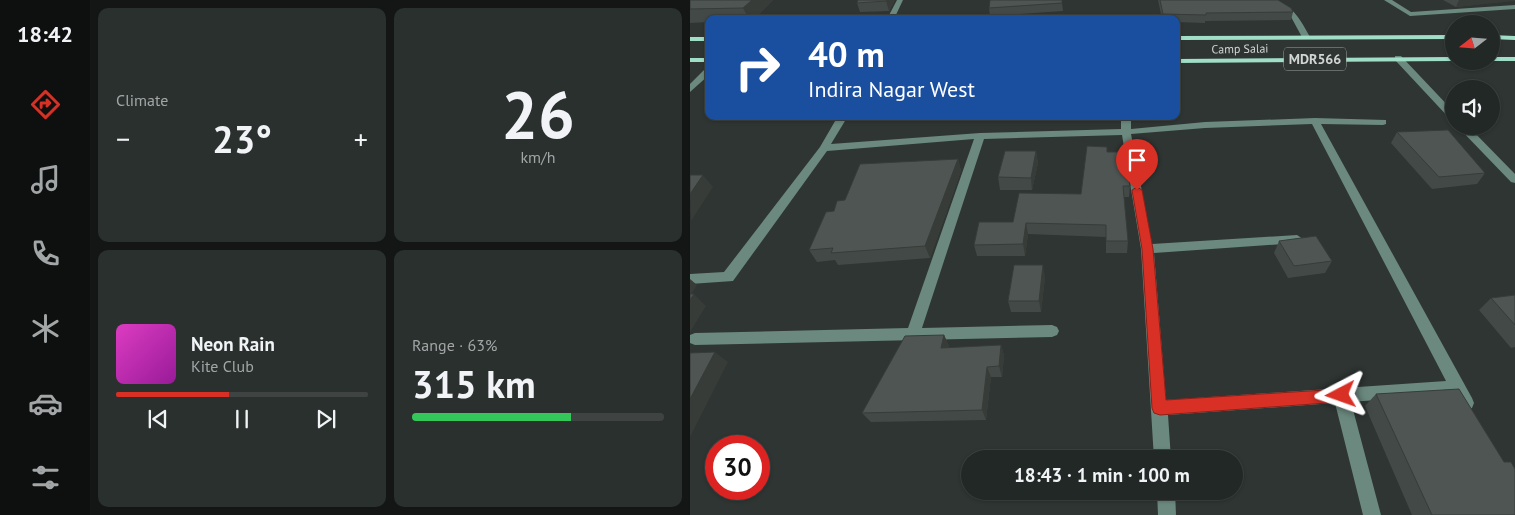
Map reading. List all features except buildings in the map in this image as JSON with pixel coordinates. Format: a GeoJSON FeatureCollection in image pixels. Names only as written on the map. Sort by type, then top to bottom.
{"type":"FeatureCollection","features":[{"type":"Feature","properties":{"kind":"main road","name":"Camp Salai"},"geometry":{"type":"LineString","coordinates":[[1180,38],[1445,37]]}},
{"type":"Feature","properties":{"kind":"main road"},"geometry":{"type":"LineString","coordinates":[[1500,37],[1515,38]]}},
{"type":"Feature","properties":{"kind":"main road"},"geometry":{"type":"LineString","coordinates":[[690,39],[705,39]]}},
{"type":"Feature","properties":{"kind":"main road","name":"Camp Salai"},"geometry":{"type":"LineString","coordinates":[[1180,61],[1445,59]]}},
{"type":"Feature","properties":{"kind":"main road"},"geometry":{"type":"LineString","coordinates":[[1500,59],[1515,59]]}},
{"type":"Feature","properties":{"kind":"main road"},"geometry":{"type":"LineString","coordinates":[[690,60],[705,60]]}},
{"type":"Feature","properties":{"kind":"street"},"geometry":{"type":"LineString","coordinates":[[892,15],[900,0]]}},
{"type":"Feature","properties":{"kind":"street"},"geometry":{"type":"LineString","coordinates":[[1270,0],[1293,14],[1306,37]]}},
{"type":"Feature","properties":{"kind":"street"},"geometry":{"type":"LineString","coordinates":[[1387,0],[1410,14],[1515,7]]}},
{"type":"Feature","properties":{"kind":"street"},"geometry":{"type":"LineString","coordinates":[[1398,58],[1445,108]]}},
{"type":"Feature","properties":{"kind":"street"},"geometry":{"type":"LineString","coordinates":[[690,89],[705,74]]}},
{"type":"Feature","properties":{"kind":"street"},"geometry":{"type":"LineString","coordinates":[[690,279],[728,277],[824,148],[841,120]]}},
{"type":"Feature","properties":{"kind":"street"},"geometry":{"type":"LineString","coordinates":[[1126,120],[1126,132],[1147,249],[1162,450]]}},
{"type":"Feature","properties":{"kind":"street"},"geometry":{"type":"LineString","coordinates":[[824,148],[980,136],[1126,132],[1205,125],[1315,120],[1383,122]]}},
{"type":"Feature","properties":{"kind":"street"},"geometry":{"type":"LineString","coordinates":[[1315,120],[1471,412]]}},
{"type":"Feature","properties":{"kind":"street"},"geometry":{"type":"LineString","coordinates":[[1471,135],[1515,180]]}},
{"type":"Feature","properties":{"kind":"street"},"geometry":{"type":"LineString","coordinates":[[913,333],[980,136]]}},
{"type":"Feature","properties":{"kind":"street"},"geometry":{"type":"LineString","coordinates":[[1147,249],[1297,239]]}},
{"type":"Feature","properties":{"kind":"street"},"geometry":{"type":"LineString","coordinates":[[695,339],[1052,331]]}},
{"type":"Feature","properties":{"kind":"street"},"geometry":{"type":"LineString","coordinates":[[1160,408],[1456,387]]}},
{"type":"Feature","properties":{"kind":"street"},"geometry":{"type":"LineString","coordinates":[[1341,395],[1372,515]]}},
{"type":"Feature","properties":{"kind":"street"},"geometry":{"type":"LineString","coordinates":[[1166,500],[1167,515]]}},
{"type":"Feature","properties":{"kind":"route"},"geometry":{"type":"LineString","coordinates":[[1137,190],[1147,249],[1160,408],[1341,395]]}}]}
